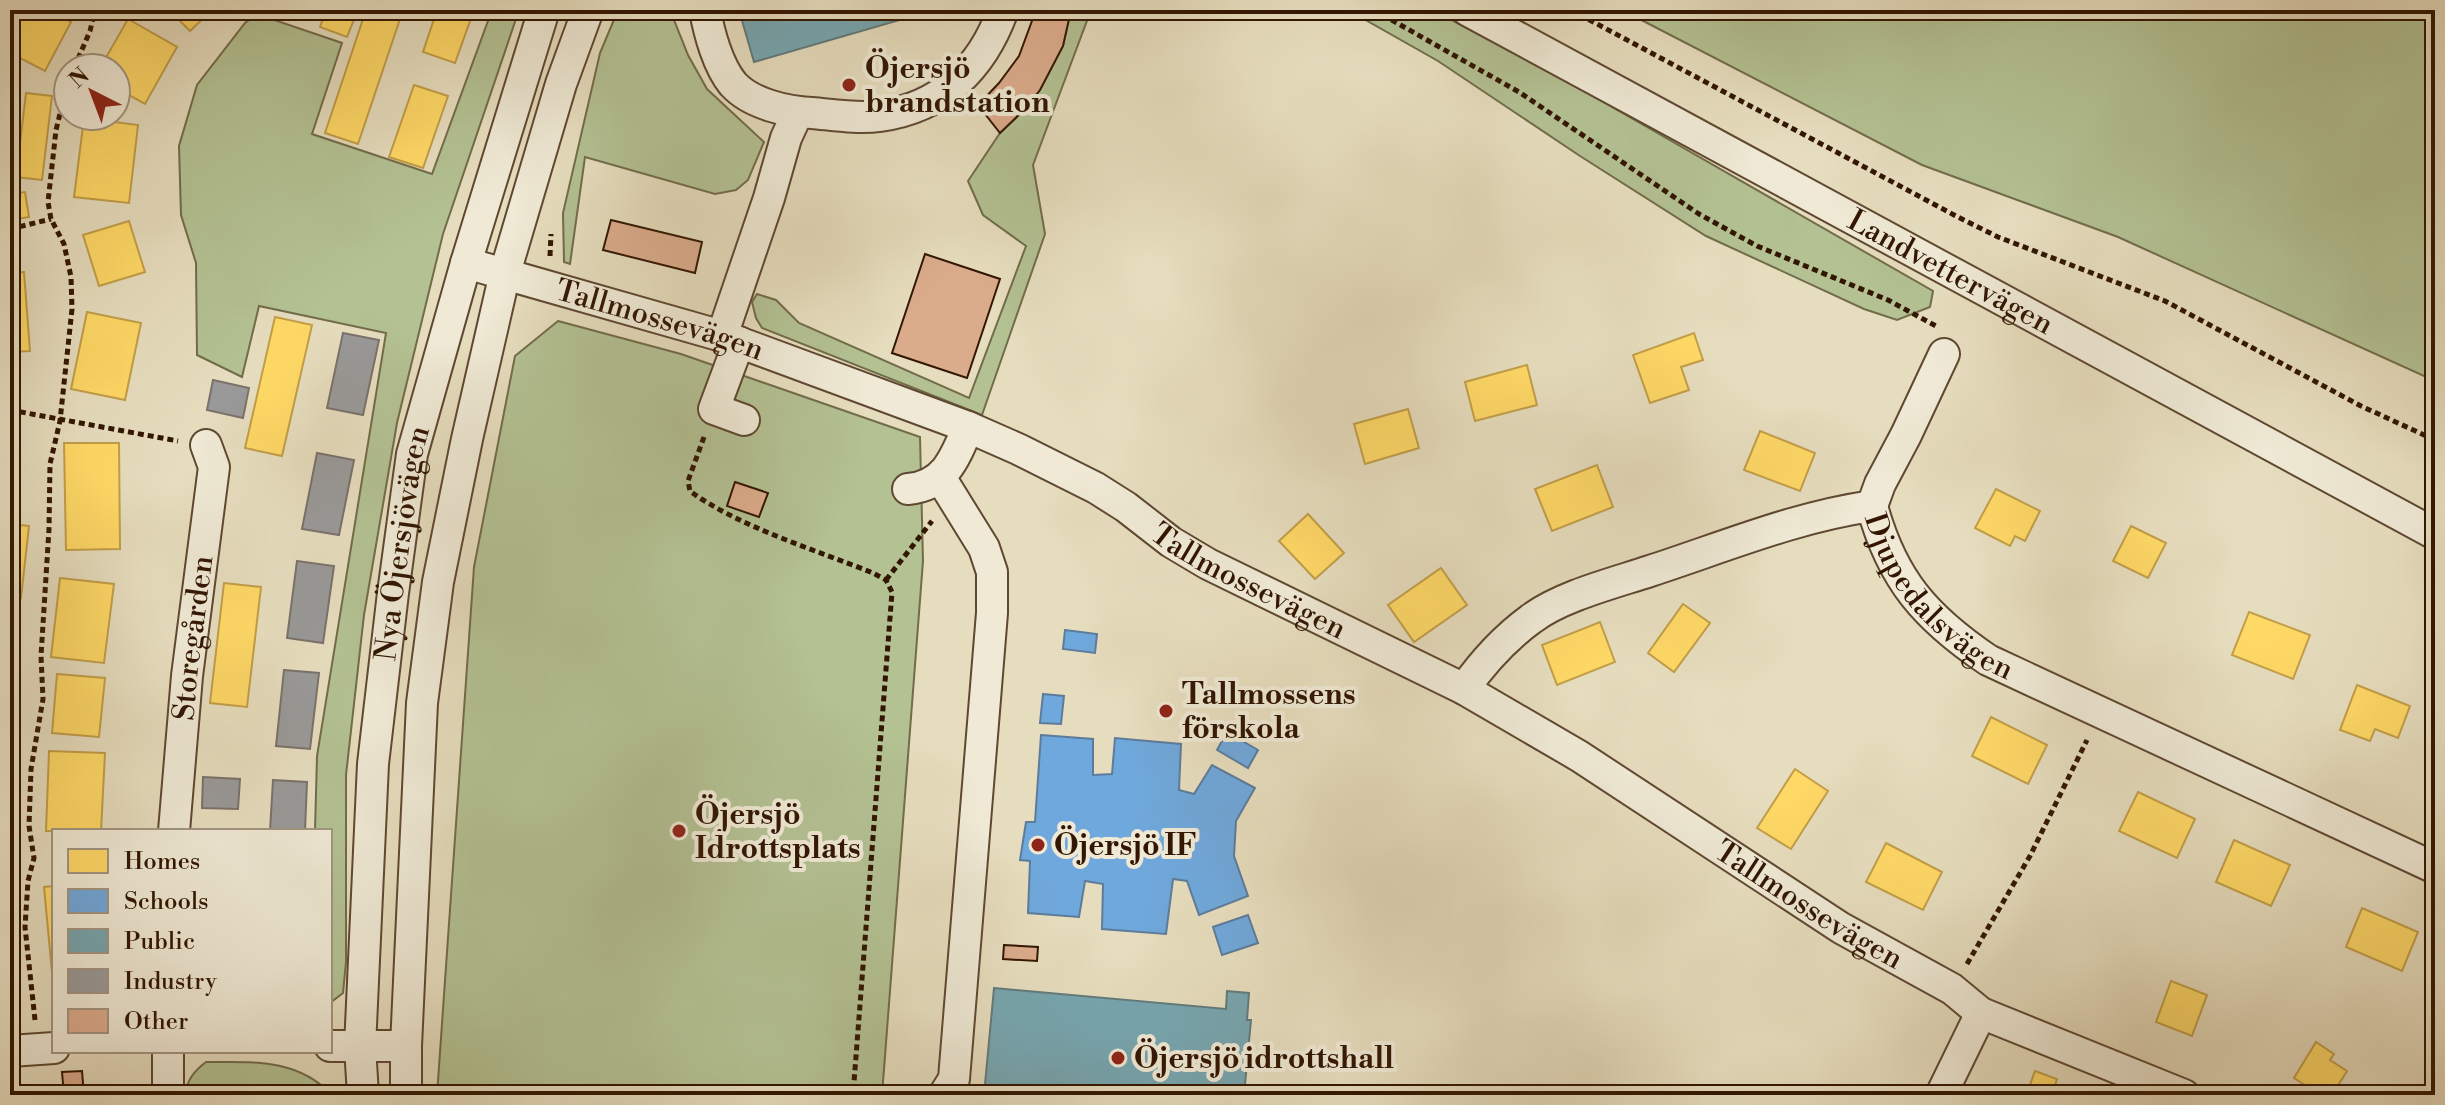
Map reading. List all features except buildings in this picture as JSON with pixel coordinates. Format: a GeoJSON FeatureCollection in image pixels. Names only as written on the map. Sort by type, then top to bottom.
{"type":"FeatureCollection","features":[{"type":"Feature","properties":{"kind":"street","name":"Nya Öjersjövägen"},"geometry":{"type":"LineString","coordinates":[[363,1095],[345,1046],[373,764],[412,454],[466,263],[544,10]]}},
{"type":"Feature","properties":{"kind":"street","name":"Nya Öjersjövägen"},"geometry":{"type":"LineString","coordinates":[[406,1095],[422,703],[438,582],[505,273],[561,84],[588,10]]}},
{"type":"Feature","properties":{"kind":"street"},"geometry":{"type":"LineString","coordinates":[[705,10],[707,26],[723,66],[734,84],[752,99],[798,112],[878,117],[914,109],[946,92],[973,67],[993,37],[1003,10]]}},
{"type":"Feature","properties":{"kind":"street","name":"Landvettervägen"},"geometry":{"type":"LineString","coordinates":[[1467,10],[2435,534]]}},
{"type":"Feature","properties":{"kind":"street"},"geometry":{"type":"LineString","coordinates":[[744,420],[705,408],[731,339],[786,138],[798,112]]}},
{"type":"Feature","properties":{"kind":"street","name":"Tallmossevägen"},"geometry":{"type":"LineString","coordinates":[[466,263],[731,339],[968,427],[1044,461],[1096,488],[1171,542],[1208,564],[1464,689],[1579,756],[1841,928],[1952,989],[1981,1013],[2184,1095]]}},
{"type":"Feature","properties":{"kind":"street"},"geometry":{"type":"LineString","coordinates":[[1872,506],[1944,354]]}},
{"type":"Feature","properties":{"kind":"street"},"geometry":{"type":"LineString","coordinates":[[944,1095],[954,1079],[992,613],[992,572],[984,548],[947,487],[968,427]]}},
{"type":"Feature","properties":{"kind":"street","name":"Storegården"},"geometry":{"type":"LineString","coordinates":[[174,829],[187,676],[214,467],[206,445]]}},
{"type":"Feature","properties":{"kind":"street"},"geometry":{"type":"LineString","coordinates":[[908,489],[947,487]]}},
{"type":"Feature","properties":{"kind":"street","name":"Djupedalsvägen"},"geometry":{"type":"LineString","coordinates":[[1464,689],[1495,650],[1533,617],[1577,596],[1793,522],[1835,511],[1872,506],[1880,536],[1902,578],[1937,622],[1988,660],[2435,868]]}},
{"type":"Feature","properties":{"kind":"street"},"geometry":{"type":"LineString","coordinates":[[1941,1095],[1981,1013]]}},
{"type":"Feature","properties":{"kind":"street"},"geometry":{"type":"LineString","coordinates":[[345,1046],[406,1046]]}},
{"type":"Feature","properties":{"kind":"street"},"geometry":{"type":"LineString","coordinates":[[168,1053],[168,1095]]}},
{"type":"Feature","properties":{"kind":"path"},"geometry":{"type":"LineString","coordinates":[[81,52],[95,10]]}},
{"type":"Feature","properties":{"kind":"path"},"geometry":{"type":"LineString","coordinates":[[1374,10],[1519,92],[1699,214],[1757,246],[1917,314],[1942,330],[1948,338],[1944,354]]}},
{"type":"Feature","properties":{"kind":"path"},"geometry":{"type":"LineString","coordinates":[[1571,10],[1998,237],[2165,301],[2361,406],[2435,440]]}},
{"type":"Feature","properties":{"kind":"path"},"geometry":{"type":"LineString","coordinates":[[34,1049],[25,927],[28,881],[34,858],[29,826],[31,769],[43,699],[41,656],[50,464],[60,421],[72,309],[71,277],[64,244],[51,219],[48,202],[56,132]]}},
{"type":"Feature","properties":{"kind":"path"},"geometry":{"type":"LineString","coordinates":[[10,229],[51,219]]}},
{"type":"Feature","properties":{"kind":"path"},"geometry":{"type":"LineString","coordinates":[[705,408],[688,481],[690,491],[742,520],[886,580],[892,592],[853,1095]]}},
{"type":"Feature","properties":{"kind":"path"},"geometry":{"type":"LineString","coordinates":[[10,410],[206,445]]}},
{"type":"Feature","properties":{"kind":"path"},"geometry":{"type":"LineString","coordinates":[[886,580],[942,509],[947,487]]}},
{"type":"Feature","properties":{"kind":"path"},"geometry":{"type":"LineString","coordinates":[[1952,989],[2030,856],[2101,713]]}},
{"type":"Feature","properties":{"kind":"green space"},"geometry":{"type":"Polygon","coordinates":[[[492,10],[519,10],[443,234],[397,423],[364,615],[346,775],[346,962],[343,993],[332,1001],[332,829],[315,829],[317,756],[386,333],[259,306],[242,377],[197,355],[196,263],[181,215],[179,146],[197,85],[245,23],[257,14],[342,43],[312,134],[432,174],[492,10]]]}},
{"type":"Feature","properties":{"kind":"green space"},"geometry":{"type":"Polygon","coordinates":[[[618,10],[670,10],[688,55],[707,89],[764,142],[748,180],[736,190],[715,194],[585,157],[570,264],[564,262],[563,213],[600,53],[618,10]]]}},
{"type":"Feature","properties":{"kind":"green space"},"geometry":{"type":"Polygon","coordinates":[[[1071,10],[1091,10],[1033,165],[1045,234],[982,415],[762,328],[752,302],[757,294],[776,300],[799,323],[969,398],[1026,246],[983,215],[968,181],[1000,133],[1040,90],[1063,46],[1071,10]]]}},
{"type":"Feature","properties":{"kind":"green space"},"geometry":{"type":"Polygon","coordinates":[[[1348,10],[1433,10],[1586,92],[1933,291],[1930,307],[1897,320],[1864,309],[1706,236],[1438,61],[1348,10]]]}},
{"type":"Feature","properties":{"kind":"green space"},"geometry":{"type":"Polygon","coordinates":[[[1622,10],[2435,10],[2435,381],[2118,237],[1922,165],[1622,10]]]}},
{"type":"Feature","properties":{"kind":"green space","name":"Öjersjö Idrottsplats"},"geometry":{"type":"Polygon","coordinates":[[[558,321],[681,354],[920,437],[923,561],[882,1095],[437,1095],[474,567],[515,356],[558,321]]]}},
{"type":"Feature","properties":{"kind":"green space"},"geometry":{"type":"Polygon","coordinates":[[[206,1062],[257,1063],[289,1068],[304,1074],[332,1095],[185,1095],[192,1076],[206,1062]]]}},
{"type":"Feature","properties":{"kind":"place","name":"Öjersjö brandstation"},"geometry":{"type":"Point","coordinates":[849,85]}},
{"type":"Feature","properties":{"kind":"place","name":"Tallmossens förskola"},"geometry":{"type":"Point","coordinates":[1166,711]}},
{"type":"Feature","properties":{"kind":"place","name":"Öjersjö Idrottsplats"},"geometry":{"type":"Point","coordinates":[679,831]}},
{"type":"Feature","properties":{"kind":"place","name":"Öjersjö IF"},"geometry":{"type":"Point","coordinates":[1038,845]}},
{"type":"Feature","properties":{"kind":"place","name":"Öjersjö idrottshall"},"geometry":{"type":"Point","coordinates":[1118,1058]}}]}
